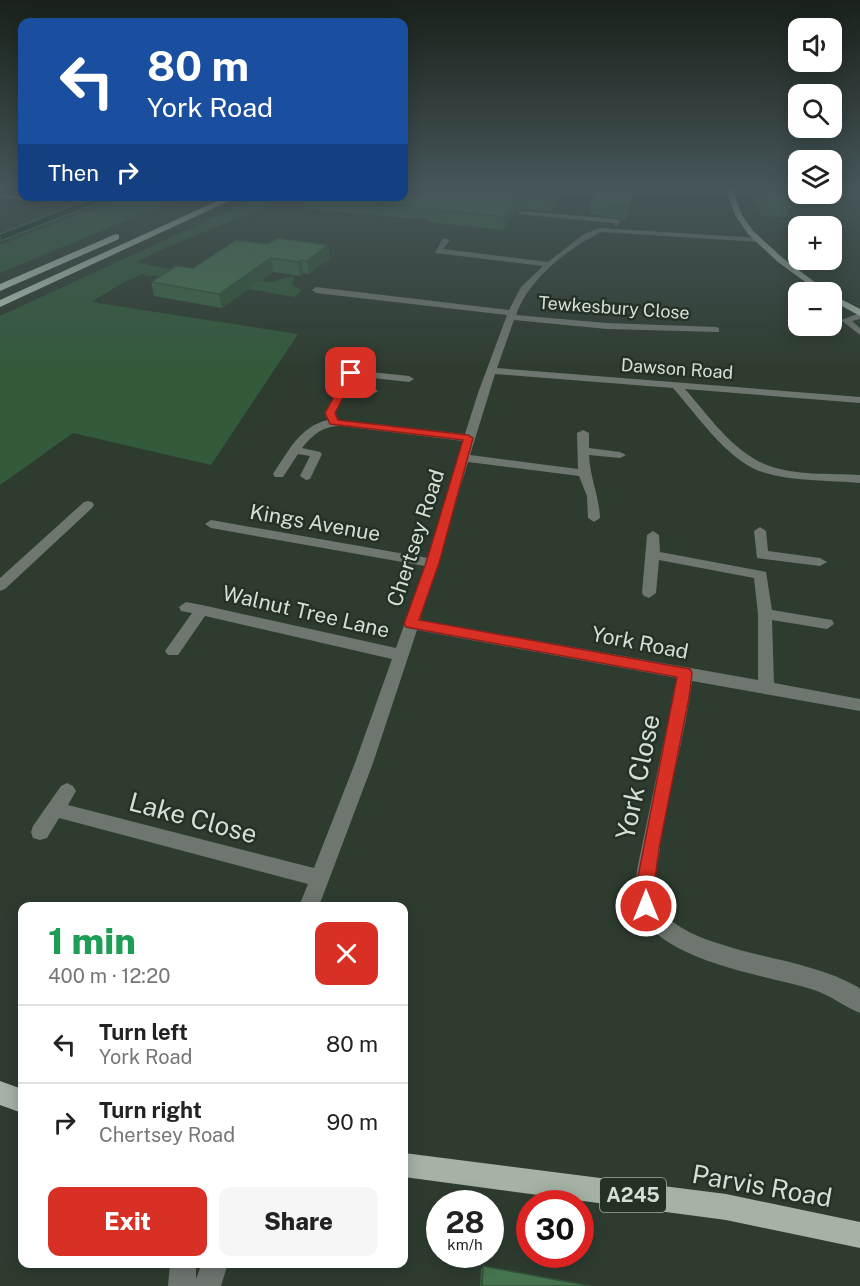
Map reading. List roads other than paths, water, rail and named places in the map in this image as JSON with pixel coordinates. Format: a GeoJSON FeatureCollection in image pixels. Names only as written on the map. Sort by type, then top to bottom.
{"type":"FeatureCollection","features":[{"type":"Feature","properties":{"kind":"highway"},"geometry":{"type":"LineString","coordinates":[[0,288],[90,249]]}},
{"type":"Feature","properties":{"kind":"highway"},"geometry":{"type":"LineString","coordinates":[[0,304],[120,249]]}},
{"type":"Feature","properties":{"kind":"main road"},"geometry":{"type":"LineString","coordinates":[[770,249],[812,282]]}},
{"type":"Feature","properties":{"kind":"main road"},"geometry":{"type":"LineString","coordinates":[[842,304],[859,316]]}},
{"type":"Feature","properties":{"kind":"main road"},"geometry":{"type":"LineString","coordinates":[[0,1093],[18,1100]]}},
{"type":"Feature","properties":{"kind":"main road","name":"Parvis Road"},"geometry":{"type":"LineString","coordinates":[[408,1166],[726,1207],[860,1235]]}},
{"type":"Feature","properties":{"kind":"street"},"geometry":{"type":"LineString","coordinates":[[439,249],[438,251],[548,264]]}},
{"type":"Feature","properties":{"kind":"street","name":"Chertsey Road"},"geometry":{"type":"LineString","coordinates":[[310,902],[364,763],[433,563],[468,438],[512,315],[524,289],[548,264],[569,249]]}},
{"type":"Feature","properties":{"kind":"street","name":"Tewkesbury Close"},"geometry":{"type":"LineString","coordinates":[[316,290],[606,326],[716,330]]}},
{"type":"Feature","properties":{"kind":"street"},"geometry":{"type":"LineString","coordinates":[[859,316],[846,320],[860,332]]}},
{"type":"Feature","properties":{"kind":"street"},"geometry":{"type":"LineString","coordinates":[[342,365],[351,373],[410,379]]}},
{"type":"Feature","properties":{"kind":"street","name":"Dawson Road"},"geometry":{"type":"LineString","coordinates":[[492,371],[860,400]]}},
{"type":"Feature","properties":{"kind":"street"},"geometry":{"type":"LineString","coordinates":[[334,422],[330,413],[351,373]]}},
{"type":"Feature","properties":{"kind":"street"},"geometry":{"type":"LineString","coordinates":[[676,386],[724,438],[761,467],[779,472],[860,479]]}},
{"type":"Feature","properties":{"kind":"street"},"geometry":{"type":"LineString","coordinates":[[343,388],[373,391]]}},
{"type":"Feature","properties":{"kind":"street"},"geometry":{"type":"LineString","coordinates":[[279,474],[306,434],[324,423],[334,422],[468,438]]}},
{"type":"Feature","properties":{"kind":"street"},"geometry":{"type":"LineString","coordinates":[[583,433],[584,473],[593,496],[594,518]]}},
{"type":"Feature","properties":{"kind":"street"},"geometry":{"type":"LineString","coordinates":[[295,450],[316,454],[306,476]]}},
{"type":"Feature","properties":{"kind":"street"},"geometry":{"type":"LineString","coordinates":[[583,451],[620,455]]}},
{"type":"Feature","properties":{"kind":"street"},"geometry":{"type":"LineString","coordinates":[[464,458],[584,473]]}},
{"type":"Feature","properties":{"kind":"street"},"geometry":{"type":"LineString","coordinates":[[0,586],[88,505]]}},
{"type":"Feature","properties":{"kind":"street","name":"Kings Avenue"},"geometry":{"type":"LineString","coordinates":[[211,524],[231,521],[433,563]]}},
{"type":"Feature","properties":{"kind":"street"},"geometry":{"type":"LineString","coordinates":[[760,531],[765,614],[766,688]]}},
{"type":"Feature","properties":{"kind":"street"},"geometry":{"type":"LineString","coordinates":[[650,593],[653,535]]}},
{"type":"Feature","properties":{"kind":"street"},"geometry":{"type":"LineString","coordinates":[[653,555],[761,575]]}},
{"type":"Feature","properties":{"kind":"street"},"geometry":{"type":"LineString","coordinates":[[762,555],[820,562]]}},
{"type":"Feature","properties":{"kind":"street","name":"Walnut Tree Lane"},"geometry":{"type":"LineString","coordinates":[[186,608],[401,655]]}},
{"type":"Feature","properties":{"kind":"street","name":"Walnut Tree Lane"},"geometry":{"type":"LineString","coordinates":[[173,651],[202,610]]}},
{"type":"Feature","properties":{"kind":"street"},"geometry":{"type":"LineString","coordinates":[[765,614],[827,624]]}},
{"type":"Feature","properties":{"kind":"street","name":"York Road"},"geometry":{"type":"LineString","coordinates":[[411,624],[860,705]]}},
{"type":"Feature","properties":{"kind":"street","name":"York Close"},"geometry":{"type":"LineString","coordinates":[[685,673],[682,698],[651,848],[645,887],[646,906],[668,931],[716,955],[818,981],[853,996],[860,1002]]}},
{"type":"Feature","properties":{"kind":"street"},"geometry":{"type":"LineString","coordinates":[[40,832],[67,791]]}},
{"type":"Feature","properties":{"kind":"street","name":"Lake Close"},"geometry":{"type":"LineString","coordinates":[[54,809],[318,878]]}},
{"type":"Feature","properties":{"kind":"street"},"geometry":{"type":"LineString","coordinates":[[182,1286],[183,1268]]}},
{"type":"Feature","properties":{"kind":"street"},"geometry":{"type":"LineString","coordinates":[[207,1286],[213,1268]]}}]}
